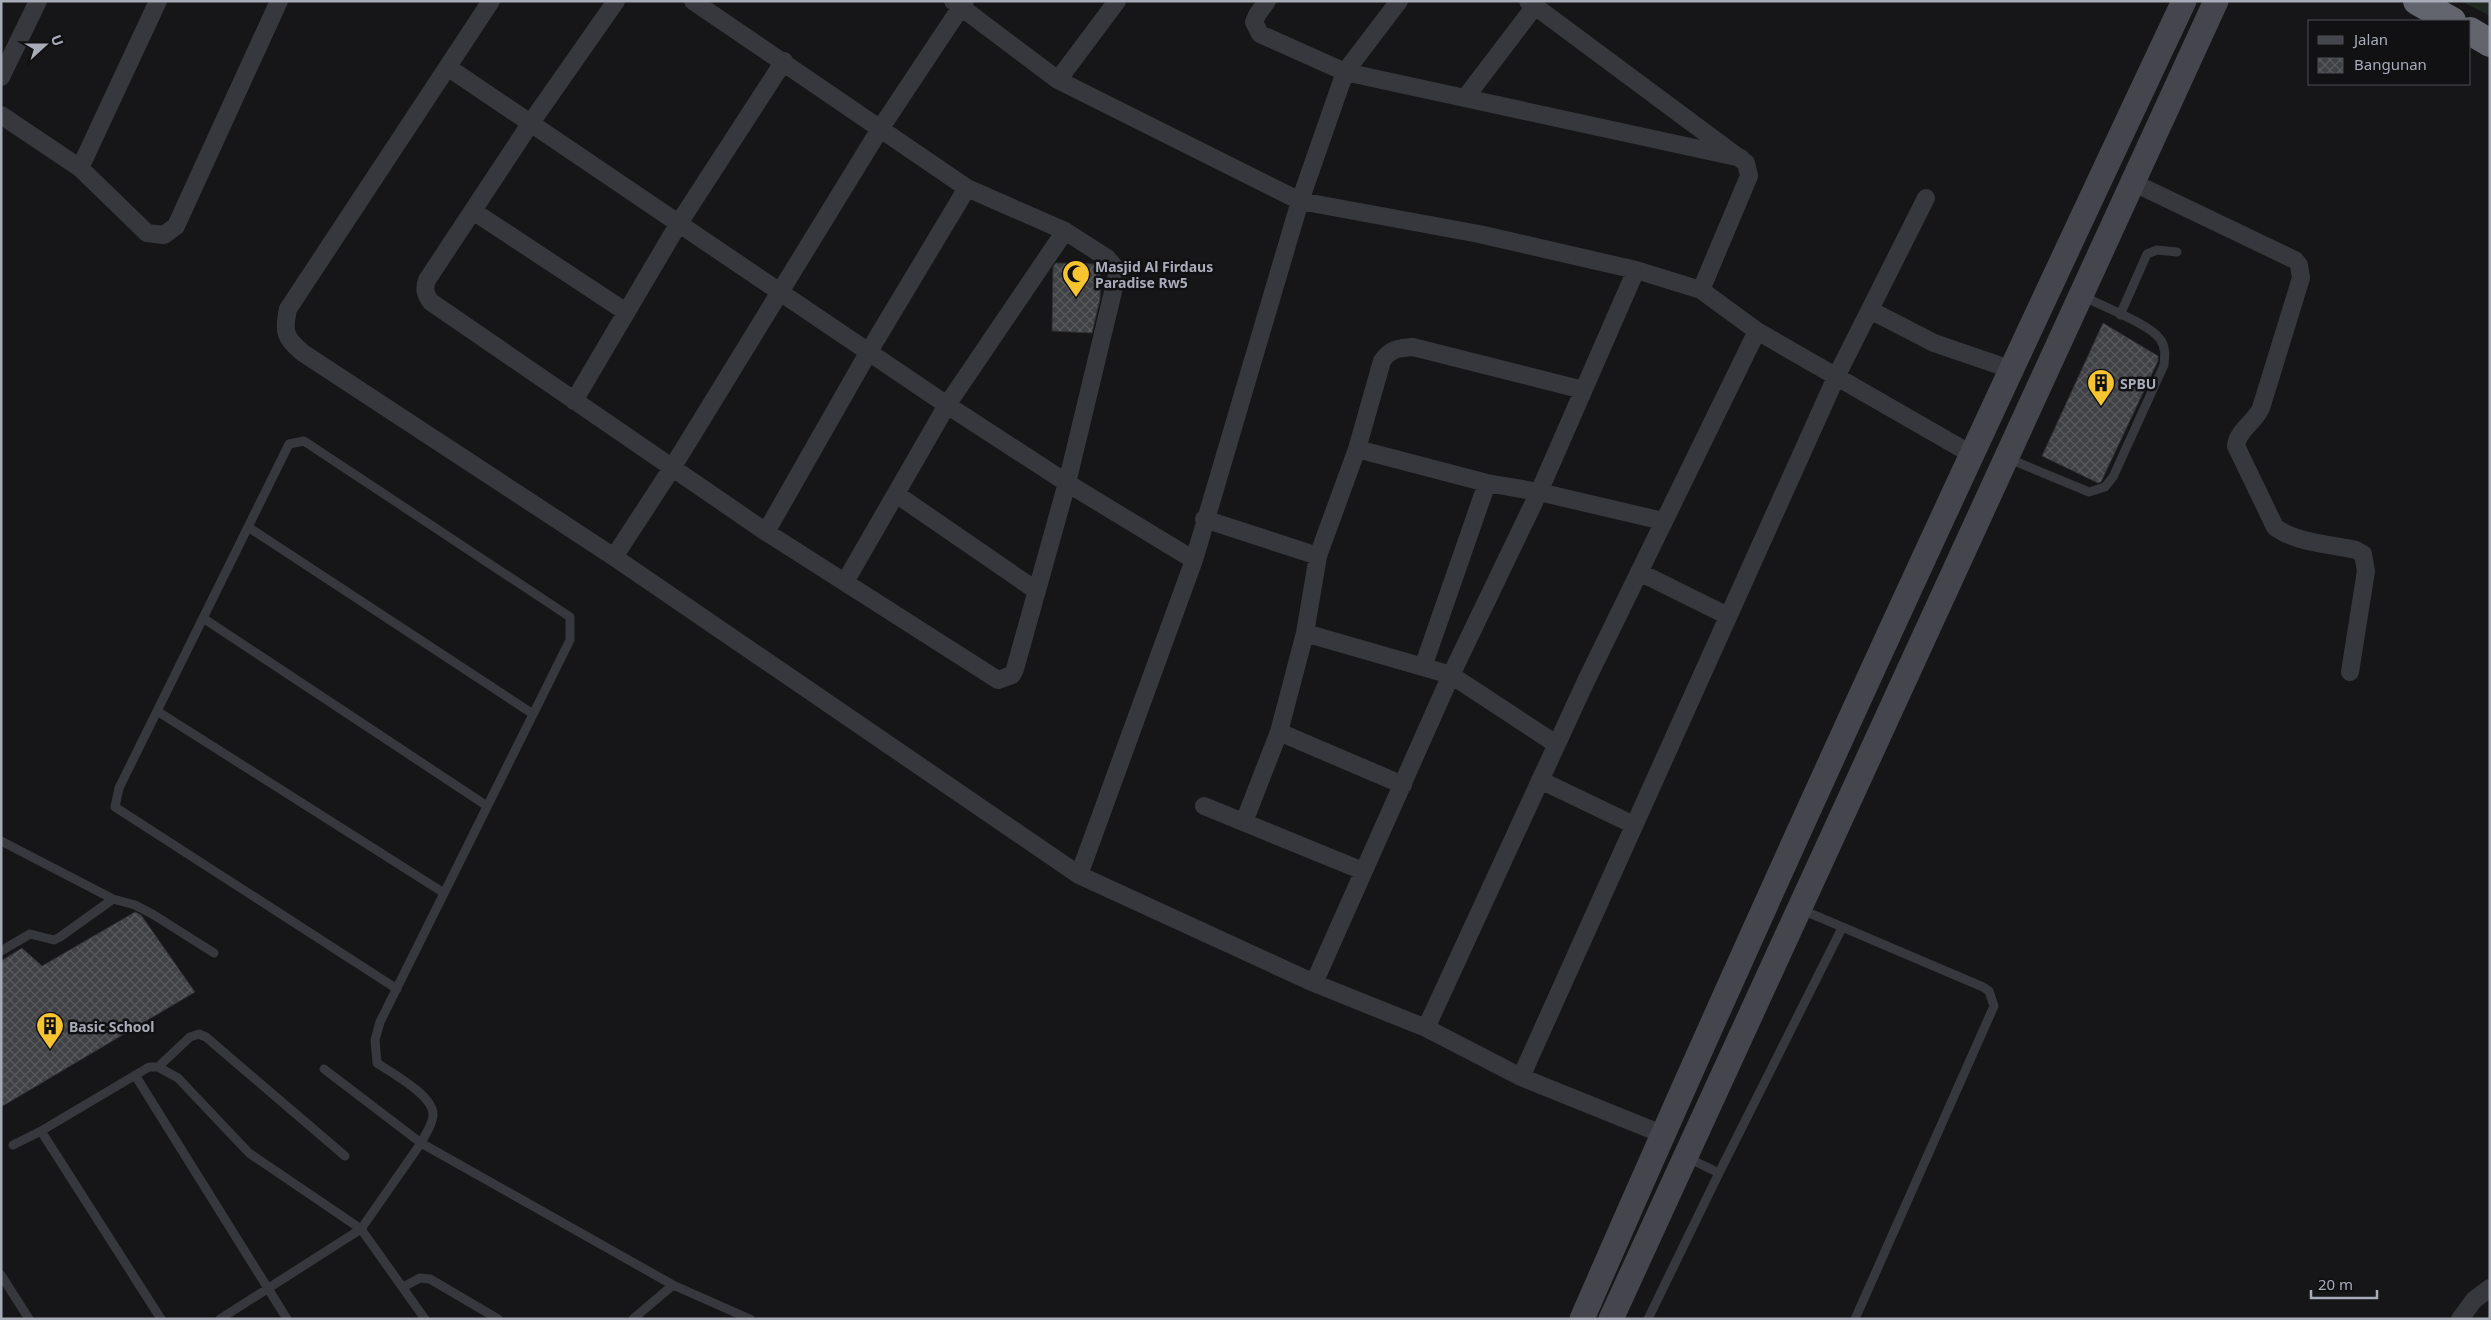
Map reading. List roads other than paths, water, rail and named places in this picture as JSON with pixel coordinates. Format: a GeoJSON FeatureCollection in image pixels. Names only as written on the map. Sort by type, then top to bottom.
{"type":"FeatureCollection","features":[{"type":"Feature","properties":{"kind":"highway"},"geometry":{"type":"LineString","coordinates":[[2417,1],[2450,20]]}},
{"type":"Feature","properties":{"kind":"highway"},"geometry":{"type":"LineString","coordinates":[[2471,32],[2490,43]]}},
{"type":"Feature","properties":{"kind":"main road"},"geometry":{"type":"LineString","coordinates":[[1582,1319],[1662,1134],[1971,454],[2184,1]]}},
{"type":"Feature","properties":{"kind":"main road"},"geometry":{"type":"LineString","coordinates":[[1611,1319],[2216,1]]}},
{"type":"Feature","properties":{"kind":"main road"},"geometry":{"type":"LineString","coordinates":[[2076,230],[2105,242]]}},
{"type":"Feature","properties":{"kind":"street"},"geometry":{"type":"LineString","coordinates":[[1,77],[38,1]]}},
{"type":"Feature","properties":{"kind":"street"},"geometry":{"type":"LineString","coordinates":[[80,168],[158,1]]}},
{"type":"Feature","properties":{"kind":"street"},"geometry":{"type":"LineString","coordinates":[[1,115],[80,168],[147,233],[164,235],[176,226],[279,1]]}},
{"type":"Feature","properties":{"kind":"street"},"geometry":{"type":"LineString","coordinates":[[491,1],[449,68],[331,241],[288,309],[285,325],[288,341],[311,359],[614,557],[1079,875],[1314,983],[1426,1028],[1521,1077],[1662,1134]]}},
{"type":"Feature","properties":{"kind":"street"},"geometry":{"type":"LineString","coordinates":[[616,1],[530,124],[428,280],[424,288],[426,296],[430,302],[766,532],[998,680],[1012,675],[1067,483],[1118,271],[1107,258],[1065,231],[967,188],[784,61],[693,1]]}},
{"type":"Feature","properties":{"kind":"street"},"geometry":{"type":"LineString","coordinates":[[1058,80],[1117,1]]}},
{"type":"Feature","properties":{"kind":"street"},"geometry":{"type":"LineString","coordinates":[[1267,1],[1254,22],[1260,34],[1345,72],[1741,158]]}},
{"type":"Feature","properties":{"kind":"street"},"geometry":{"type":"LineString","coordinates":[[1079,875],[1194,560],[1204,519],[1300,201],[1345,72],[1399,1]]}},
{"type":"Feature","properties":{"kind":"street"},"geometry":{"type":"LineString","coordinates":[[614,557],[672,468],[880,129],[960,3],[1058,80],[1300,201],[1478,234],[1636,270],[1701,290],[1757,331],[1837,375],[1971,454]]}},
{"type":"Feature","properties":{"kind":"street"},"geometry":{"type":"LineString","coordinates":[[1465,98],[1531,4],[1741,158],[1749,170],[1749,176],[1701,290]]}},
{"type":"Feature","properties":{"kind":"street"},"geometry":{"type":"LineString","coordinates":[[574,401],[679,223],[784,61]]}},
{"type":"Feature","properties":{"kind":"street"},"geometry":{"type":"LineString","coordinates":[[449,68],[948,406],[1067,483],[1194,560]]}},
{"type":"Feature","properties":{"kind":"street"},"geometry":{"type":"LineString","coordinates":[[2132,182],[2295,260],[2299,265],[2301,278],[2261,408],[2257,417],[2236,438],[2236,446],[2275,527],[2295,537],[2356,550],[2363,554],[2366,571],[2350,672]]}},
{"type":"Feature","properties":{"kind":"street"},"geometry":{"type":"LineString","coordinates":[[766,532],[868,353],[967,188]]}},
{"type":"Feature","properties":{"kind":"street"},"geometry":{"type":"LineString","coordinates":[[1521,1077],[1837,375],[1926,198]]}},
{"type":"Feature","properties":{"kind":"street"},"geometry":{"type":"LineString","coordinates":[[473,211],[626,312]]}},
{"type":"Feature","properties":{"kind":"street"},"geometry":{"type":"LineString","coordinates":[[845,582],[948,406],[1065,231]]}},
{"type":"Feature","properties":{"kind":"street"},"geometry":{"type":"LineString","coordinates":[[1314,983],[1451,675],[1539,492],[1636,270]]}},
{"type":"Feature","properties":{"kind":"street"},"geometry":{"type":"LineString","coordinates":[[1870,310],[1934,343],[2010,369]]}},
{"type":"Feature","properties":{"kind":"street"},"geometry":{"type":"LineString","coordinates":[[1426,1028],[1556,744],[1662,521],[1757,331]]}},
{"type":"Feature","properties":{"kind":"street"},"geometry":{"type":"LineString","coordinates":[[1244,822],[1278,732],[1305,633],[1318,556],[1357,449],[1382,361],[1387,353],[1398,348],[1413,347],[1583,390]]}},
{"type":"Feature","properties":{"kind":"street"},"geometry":{"type":"LineString","coordinates":[[1357,449],[1487,483],[1539,492],[1662,521]]}},
{"type":"Feature","properties":{"kind":"street"},"geometry":{"type":"LineString","coordinates":[[1423,667],[1487,483]]}},
{"type":"Feature","properties":{"kind":"street"},"geometry":{"type":"LineString","coordinates":[[896,494],[1037,591]]}},
{"type":"Feature","properties":{"kind":"street"},"geometry":{"type":"LineString","coordinates":[[1204,519],[1318,556]]}},
{"type":"Feature","properties":{"kind":"street"},"geometry":{"type":"LineString","coordinates":[[1639,572],[1728,616]]}},
{"type":"Feature","properties":{"kind":"street"},"geometry":{"type":"LineString","coordinates":[[1305,633],[1451,675],[1556,744]]}},
{"type":"Feature","properties":{"kind":"street"},"geometry":{"type":"LineString","coordinates":[[1278,732],[1402,785]]}},
{"type":"Feature","properties":{"kind":"street"},"geometry":{"type":"LineString","coordinates":[[1540,780],[1634,825]]}},
{"type":"Feature","properties":{"kind":"street"},"geometry":{"type":"LineString","coordinates":[[1204,806],[1363,871]]}},
{"type":"Feature","properties":{"kind":"street"},"geometry":{"type":"LineString","coordinates":[[2460,1319],[2474,1300],[2490,1288]]}},
{"type":"Feature","properties":{"kind":"lane"},"geometry":{"type":"LineString","coordinates":[[2120,315],[2147,254],[2157,250],[2177,252]]}},
{"type":"Feature","properties":{"kind":"lane"},"geometry":{"type":"LineString","coordinates":[[2007,458],[2089,492],[2105,486],[2113,477],[2164,365],[2163,345],[2151,330],[2080,295]]}},
{"type":"Feature","properties":{"kind":"lane"},"geometry":{"type":"LineString","coordinates":[[220,1319],[361,1229],[421,1143],[433,1117],[433,1108],[423,1095],[378,1063],[374,1040],[380,1022],[397,988],[444,894],[487,806],[570,640],[570,617],[304,441],[289,444],[119,788],[115,808],[397,988]]}},
{"type":"Feature","properties":{"kind":"lane"},"geometry":{"type":"LineString","coordinates":[[248,527],[533,714]]}},
{"type":"Feature","properties":{"kind":"lane"},"geometry":{"type":"LineString","coordinates":[[203,618],[487,806]]}},
{"type":"Feature","properties":{"kind":"lane"},"geometry":{"type":"LineString","coordinates":[[157,710],[444,894]]}},
{"type":"Feature","properties":{"kind":"lane"},"geometry":{"type":"LineString","coordinates":[[1,841],[113,899],[135,905],[214,953]]}},
{"type":"Feature","properties":{"kind":"lane"},"geometry":{"type":"LineString","coordinates":[[1,950],[30,934],[54,940],[60,938],[113,899]]}},
{"type":"Feature","properties":{"kind":"lane"},"geometry":{"type":"LineString","coordinates":[[1799,909],[1982,987],[1988,991],[1994,1006],[1855,1319]]}},
{"type":"Feature","properties":{"kind":"lane"},"geometry":{"type":"LineString","coordinates":[[1648,1319],[1842,928]]}},
{"type":"Feature","properties":{"kind":"lane"},"geometry":{"type":"LineString","coordinates":[[158,1067],[190,1037],[199,1034],[206,1037],[346,1156]]}},
{"type":"Feature","properties":{"kind":"lane"},"geometry":{"type":"LineString","coordinates":[[12,1145],[41,1131],[149,1067],[158,1067],[178,1078],[249,1153],[361,1229],[425,1319]]}},
{"type":"Feature","properties":{"kind":"lane"},"geometry":{"type":"LineString","coordinates":[[324,1070],[421,1143],[673,1285],[750,1319]]}},
{"type":"Feature","properties":{"kind":"lane"},"geometry":{"type":"LineString","coordinates":[[136,1075],[287,1319]]}},
{"type":"Feature","properties":{"kind":"lane"},"geometry":{"type":"LineString","coordinates":[[41,1131],[161,1319]]}},
{"type":"Feature","properties":{"kind":"lane"},"geometry":{"type":"LineString","coordinates":[[1686,1157],[1719,1173]]}},
{"type":"Feature","properties":{"kind":"lane"},"geometry":{"type":"LineString","coordinates":[[1,1275],[29,1319]]}},
{"type":"Feature","properties":{"kind":"lane"},"geometry":{"type":"LineString","coordinates":[[403,1287],[420,1278],[430,1279],[498,1319]]}},
{"type":"Feature","properties":{"kind":"lane"},"geometry":{"type":"LineString","coordinates":[[633,1319],[673,1285]]}},
{"type":"Feature","properties":{"kind":"place","name":"Masjid Al Firdaus Paradise Rw5"},"geometry":{"type":"Point","coordinates":[1076,298]}},
{"type":"Feature","properties":{"kind":"place","name":"SPBU"},"geometry":{"type":"Point","coordinates":[2101,407]}},
{"type":"Feature","properties":{"kind":"place","name":"Basic School"},"geometry":{"type":"Point","coordinates":[50,1050]}}]}
